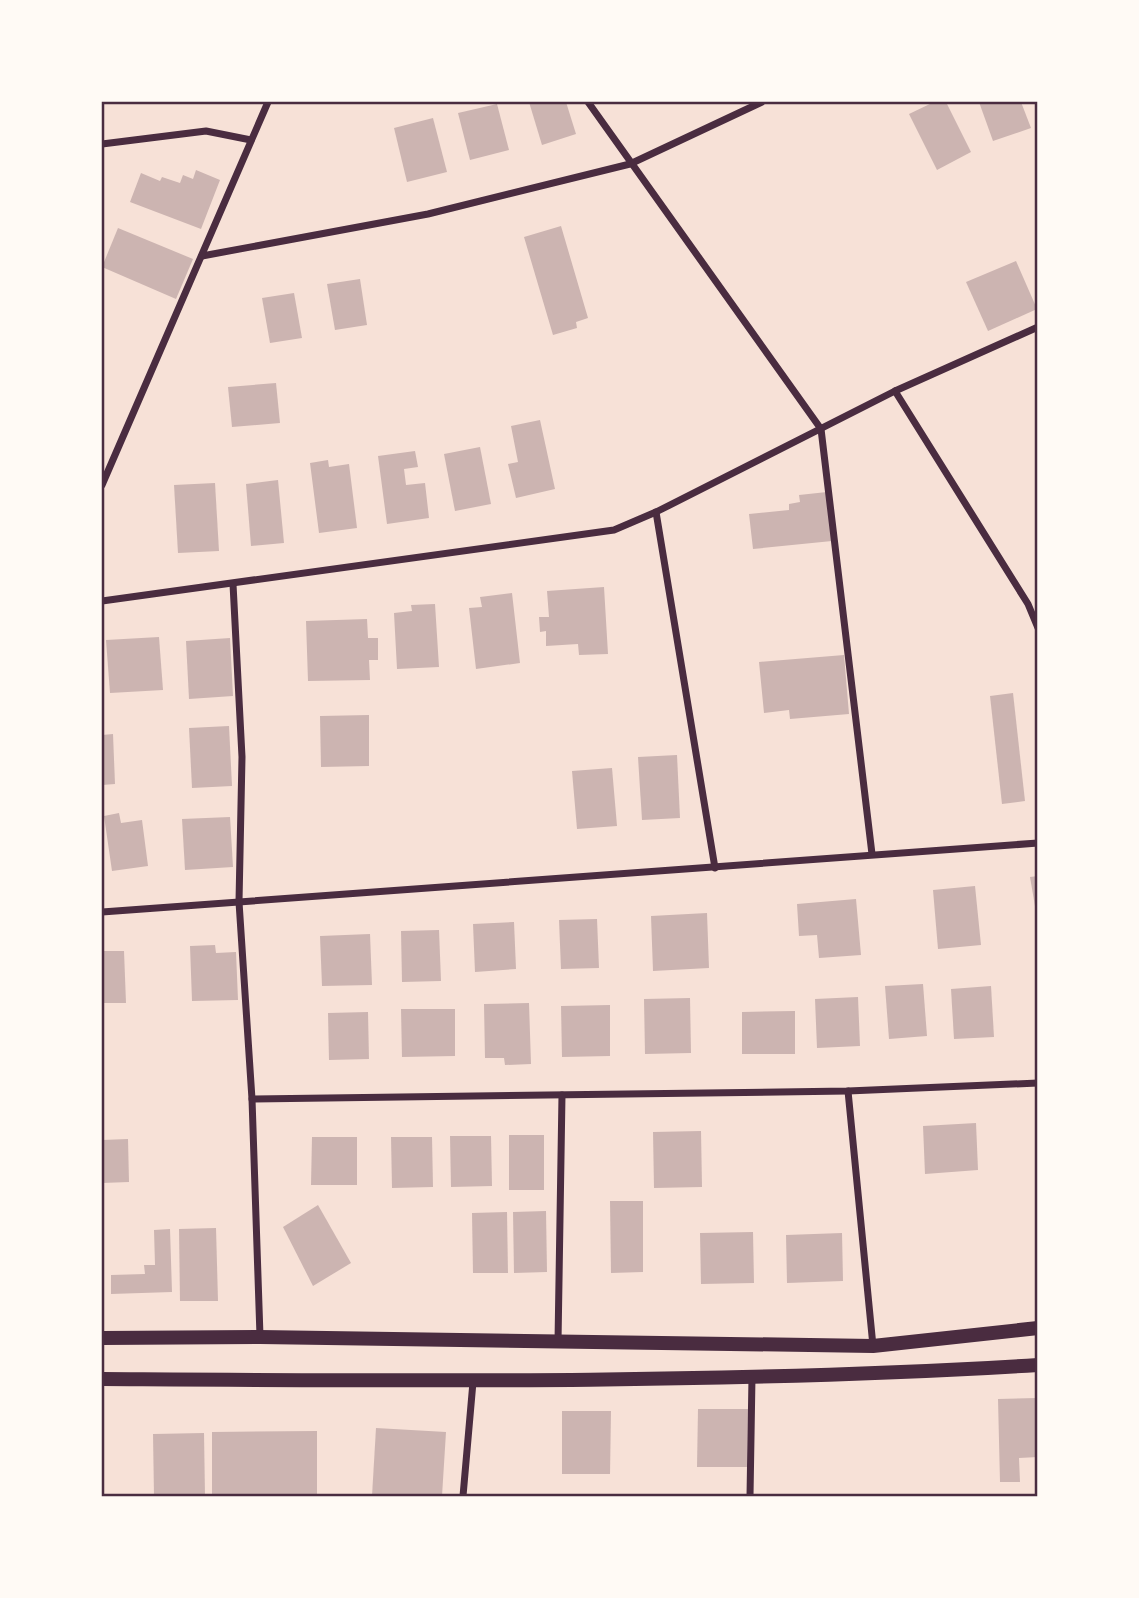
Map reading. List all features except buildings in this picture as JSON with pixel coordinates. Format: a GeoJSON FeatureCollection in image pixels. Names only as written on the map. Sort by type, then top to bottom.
{"type":"FeatureCollection","features":[{"type":"Feature","properties":{"kind":"main road"},"geometry":{"type":"LineString","coordinates":[[102,1338],[260,1337],[873,1346],[1038,1328]]}},
{"type":"Feature","properties":{"kind":"main road"},"geometry":{"type":"LineString","coordinates":[[102,1379],[473,1382],[752,1377],[1038,1365]]}},
{"type":"Feature","properties":{"kind":"street"},"geometry":{"type":"LineString","coordinates":[[102,485],[268,102]]}},
{"type":"Feature","properties":{"kind":"street"},"geometry":{"type":"LineString","coordinates":[[588,102],[629,164],[821,429],[872,854]]}},
{"type":"Feature","properties":{"kind":"street"},"geometry":{"type":"LineString","coordinates":[[202,256],[428,214],[629,164],[762,102]]}},
{"type":"Feature","properties":{"kind":"street"},"geometry":{"type":"LineString","coordinates":[[102,144],[206,131],[251,141]]}},
{"type":"Feature","properties":{"kind":"street"},"geometry":{"type":"LineString","coordinates":[[102,601],[614,530],[656,512],[895,391],[1038,327]]}},
{"type":"Feature","properties":{"kind":"street"},"geometry":{"type":"LineString","coordinates":[[895,391],[1028,604],[1038,628]]}},
{"type":"Feature","properties":{"kind":"street"},"geometry":{"type":"LineString","coordinates":[[656,512],[715,868]]}},
{"type":"Feature","properties":{"kind":"street"},"geometry":{"type":"LineString","coordinates":[[233,584],[242,757],[239,902],[252,1098],[260,1337]]}},
{"type":"Feature","properties":{"kind":"street"},"geometry":{"type":"LineString","coordinates":[[102,912],[518,879],[715,868],[1038,843]]}},
{"type":"Feature","properties":{"kind":"street"},"geometry":{"type":"LineString","coordinates":[[252,1098],[848,1091],[1038,1083]]}},
{"type":"Feature","properties":{"kind":"street"},"geometry":{"type":"LineString","coordinates":[[848,1091],[873,1346]]}},
{"type":"Feature","properties":{"kind":"street"},"geometry":{"type":"LineString","coordinates":[[558,1342],[562,1095]]}},
{"type":"Feature","properties":{"kind":"street"},"geometry":{"type":"LineString","coordinates":[[750,1496],[752,1377]]}},
{"type":"Feature","properties":{"kind":"street"},"geometry":{"type":"LineString","coordinates":[[463,1496],[473,1382]]}}]}
